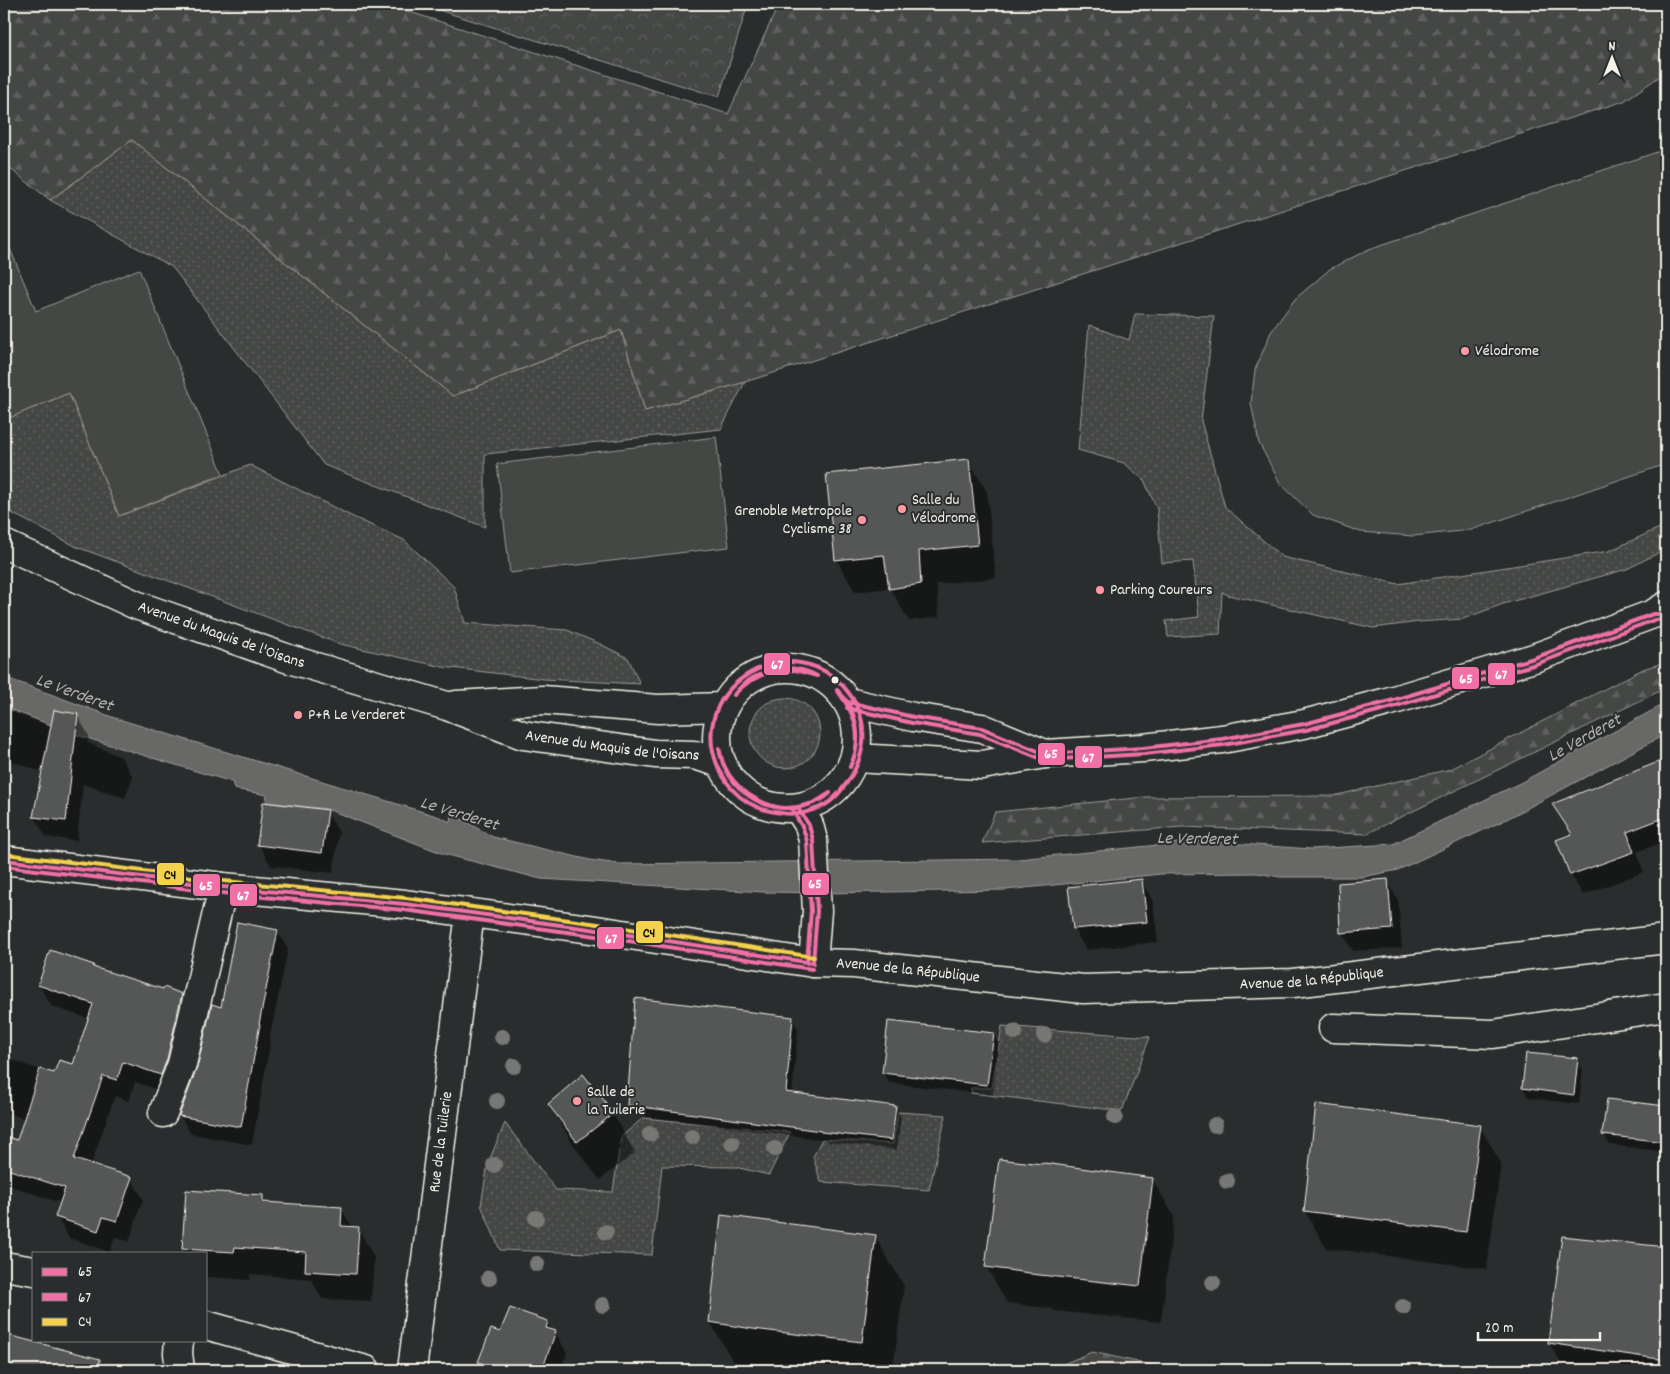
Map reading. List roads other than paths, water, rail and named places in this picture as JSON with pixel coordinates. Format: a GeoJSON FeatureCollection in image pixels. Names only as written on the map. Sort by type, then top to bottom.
{"type":"FeatureCollection","features":[{"type":"Feature","properties":{"kind":"street","name":"Avenue du Maquis de l'Oisans"},"geometry":{"type":"LineString","coordinates":[[4,544],[136,606],[289,659],[447,706],[523,735],[655,754],[694,755],[722,763]]}},
{"type":"Feature","properties":{"kind":"street"},"geometry":{"type":"LineString","coordinates":[[855,758],[982,765],[1044,754],[1143,748],[1222,739],[1304,724],[1387,702],[1534,658],[1662,612]]}},
{"type":"Feature","properties":{"kind":"street"},"geometry":{"type":"LineString","coordinates":[[784,668],[810,671],[832,683],[848,702],[856,720],[858,739],[855,758],[843,781],[823,799],[798,808],[778,808],[758,802],[741,791],[727,775],[717,744],[718,725],[724,706],[739,687],[760,673],[784,668]]}},
{"type":"Feature","properties":{"kind":"street","name":"Avenue du Maquis de l'Oisans"},"geometry":{"type":"LineString","coordinates":[[447,706],[543,700],[658,709],[724,706]]}},
{"type":"Feature","properties":{"kind":"street"},"geometry":{"type":"LineString","coordinates":[[848,702],[913,717],[982,728],[1044,754]]}},
{"type":"Feature","properties":{"kind":"street"},"geometry":{"type":"LineString","coordinates":[[798,808],[809,825],[813,840],[817,911],[813,964]]}},
{"type":"Feature","properties":{"kind":"street","name":"Avenue de la République"},"geometry":{"type":"LineString","coordinates":[[4,860],[223,887],[383,901],[590,929],[813,964],[854,964],[1083,989],[1292,983],[1666,939]]}},
{"type":"Feature","properties":{"kind":"street"},"geometry":{"type":"LineString","coordinates":[[163,1113],[182,1064],[223,887]]}},
{"type":"Feature","properties":{"kind":"street","name":"Rue de la Tuilerie"},"geometry":{"type":"LineString","coordinates":[[412,1370],[470,913]]}},
{"type":"Feature","properties":{"kind":"street"},"geometry":{"type":"LineString","coordinates":[[1333,1028],[1493,1034],[1666,1007]]}},
{"type":"Feature","properties":{"kind":"street"},"geometry":{"type":"LineString","coordinates":[[4,1266],[32,1271]]}},
{"type":"Feature","properties":{"kind":"street"},"geometry":{"type":"LineString","coordinates":[[208,1326],[366,1370]]}},
{"type":"Feature","properties":{"kind":"street"},"geometry":{"type":"LineString","coordinates":[[179,1342],[180,1370]]}},
{"type":"Feature","properties":{"kind":"place","name":"Vélodrome"},"geometry":{"type":"Point","coordinates":[1465,351]}},
{"type":"Feature","properties":{"kind":"place","name":"Salle du Vélodrome"},"geometry":{"type":"Point","coordinates":[902,509]}},
{"type":"Feature","properties":{"kind":"place","name":"Grenoble Metropole Cyclisme 38"},"geometry":{"type":"Point","coordinates":[862,520]}},
{"type":"Feature","properties":{"kind":"place","name":"Parking Coureurs"},"geometry":{"type":"Point","coordinates":[1100,590]}},
{"type":"Feature","properties":{"kind":"place","name":"P+R Le Verderet"},"geometry":{"type":"Point","coordinates":[298,715]}},
{"type":"Feature","properties":{"kind":"place","name":"Salle de la Tuilerie"},"geometry":{"type":"Point","coordinates":[577,1101]}},
{"type":"Feature","properties":{"kind":"water label","name":"Le Verderet"},"geometry":{"type":"Point","coordinates":[74,694]}},
{"type":"Feature","properties":{"kind":"water label","name":"Le Verderet"},"geometry":{"type":"Point","coordinates":[1585,739]}},
{"type":"Feature","properties":{"kind":"water label","name":"Le Verderet"},"geometry":{"type":"Point","coordinates":[459,815]}},
{"type":"Feature","properties":{"kind":"water label","name":"Le Verderet"},"geometry":{"type":"Point","coordinates":[1197,840]}}]}
